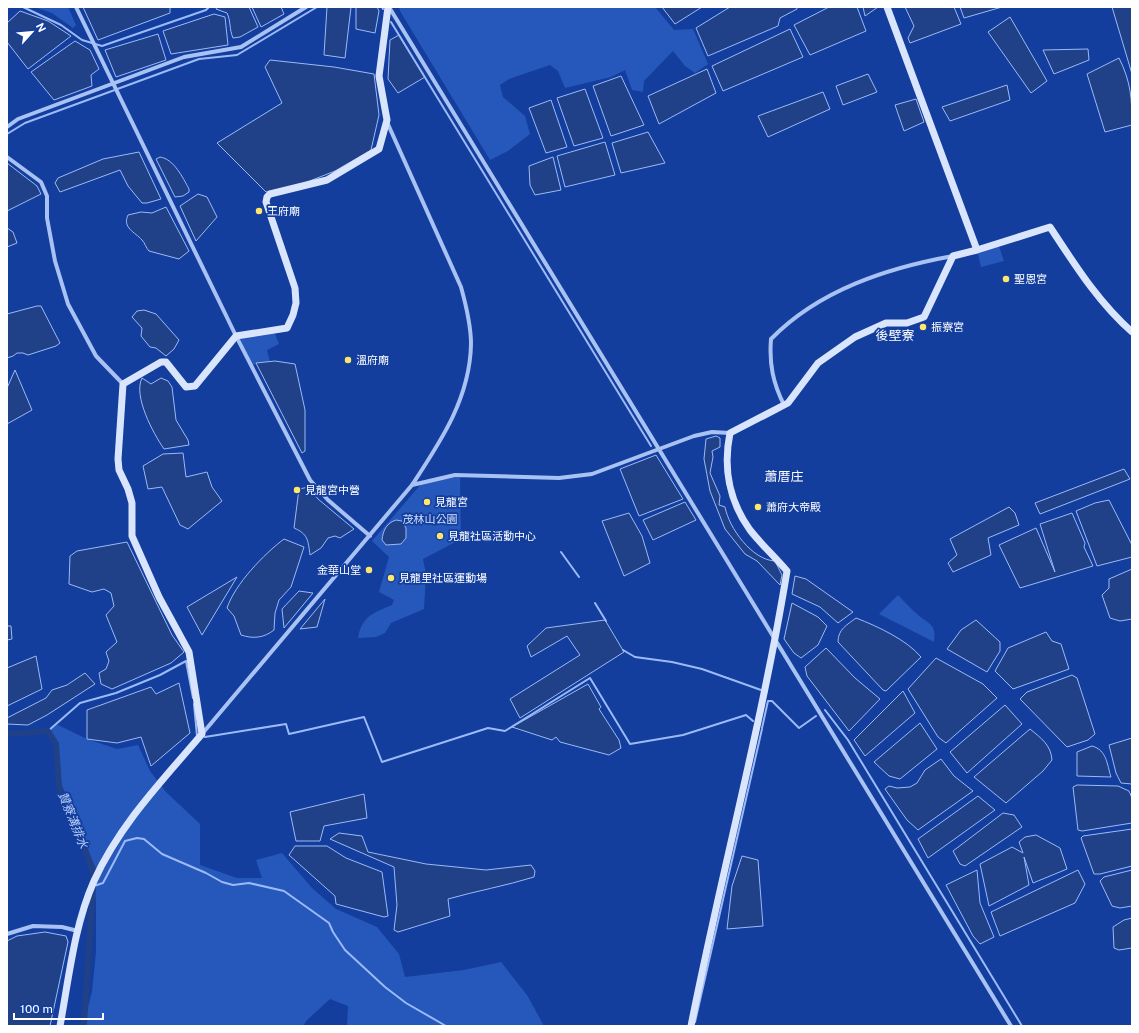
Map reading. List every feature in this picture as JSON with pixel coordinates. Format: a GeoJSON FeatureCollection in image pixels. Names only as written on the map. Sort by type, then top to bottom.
{"type":"FeatureCollection","features":[{"type":"Feature","properties":{"kind":"street"},"geometry":{"type":"LineString","coordinates":[[76,7],[236,336],[310,480],[328,500],[370,536]]}},
{"type":"Feature","properties":{"kind":"street"},"geometry":{"type":"LineString","coordinates":[[7,127],[18,119],[184,57],[240,47],[306,7]]}},
{"type":"Feature","properties":{"kind":"street"},"geometry":{"type":"LineString","coordinates":[[60,1026],[78,931],[93,882],[108,852],[130,819],[370,536],[412,484],[440,443],[462,398],[469,370],[471,343],[468,316],[461,287],[387,120],[379,76],[389,7]]}},
{"type":"Feature","properties":{"kind":"street"},"geometry":{"type":"LineString","coordinates":[[389,7],[1011,1026]]}},
{"type":"Feature","properties":{"kind":"street"},"geometry":{"type":"LineString","coordinates":[[887,7],[977,250]]}},
{"type":"Feature","properties":{"kind":"street"},"geometry":{"type":"LineString","coordinates":[[123,384],[162,362],[166,362],[186,387],[195,386],[236,336],[286,328],[293,315],[296,303],[295,288],[266,202],[267,197],[270,194],[327,180],[379,149],[387,120]]}},
{"type":"Feature","properties":{"kind":"street"},"geometry":{"type":"LineString","coordinates":[[7,157],[41,182],[47,196],[47,218],[55,260],[68,304],[96,356],[123,384],[118,459],[119,470],[128,489],[132,503],[132,536],[159,597],[189,652],[202,734]]}},
{"type":"Feature","properties":{"kind":"street"},"geometry":{"type":"LineString","coordinates":[[784,405],[775,386],[771,371],[771,339],[804,310],[844,289],[874,276],[922,262],[977,250],[1050,227],[1102,302],[1132,332]]}},
{"type":"Feature","properties":{"kind":"street"},"geometry":{"type":"LineString","coordinates":[[412,484],[455,475],[559,478],[592,474],[638,458],[658,448],[712,432],[730,433],[788,403],[818,363],[855,337],[886,323],[907,323],[924,317],[953,256]]}},
{"type":"Feature","properties":{"kind":"street"},"geometry":{"type":"LineString","coordinates":[[691,1026],[709,932],[745,787],[776,641],[787,571],[750,530],[730,489],[727,469],[727,447],[730,433]]}},
{"type":"Feature","properties":{"kind":"street"},"geometry":{"type":"LineString","coordinates":[[7,934],[33,926],[62,927],[78,931]]}},
{"type":"Feature","properties":{"kind":"green space"},"geometry":{"type":"Polygon","coordinates":[[[34,7],[68,7],[76,25],[73,28],[52,13],[34,7]]]}},
{"type":"Feature","properties":{"kind":"green space"},"geometry":{"type":"Polygon","coordinates":[[[399,7],[655,7],[674,30],[693,29],[708,64],[695,73],[685,66],[673,51],[644,81],[643,92],[632,90],[625,70],[611,77],[565,88],[558,71],[550,65],[509,79],[500,85],[503,97],[525,116],[530,134],[508,151],[490,160],[399,7]]]}},
{"type":"Feature","properties":{"kind":"green space"},"geometry":{"type":"Polygon","coordinates":[[[998,243],[1004,261],[981,267],[977,250],[998,243]]]}},
{"type":"Feature","properties":{"kind":"green space"},"geometry":{"type":"Polygon","coordinates":[[[274,331],[279,344],[267,350],[270,362],[251,365],[236,336],[274,331]]]}},
{"type":"Feature","properties":{"kind":"green space","name":"茂林山公園"},"geometry":{"type":"Polygon","coordinates":[[[460,478],[461,539],[423,559],[426,574],[424,609],[391,623],[385,633],[376,637],[358,638],[362,625],[369,616],[392,605],[394,600],[379,592],[389,557],[372,541],[422,483],[460,478]]]}},
{"type":"Feature","properties":{"kind":"green space"},"geometry":{"type":"Polygon","coordinates":[[[898,595],[920,617],[933,627],[935,635],[934,642],[879,614],[898,595]]]}},
{"type":"Feature","properties":{"kind":"green space"},"geometry":{"type":"Polygon","coordinates":[[[56,724],[87,739],[117,749],[138,745],[150,771],[166,792],[200,824],[200,865],[237,878],[262,878],[256,860],[282,853],[312,888],[336,909],[377,927],[399,954],[405,977],[464,970],[501,962],[527,995],[544,1026],[347,1026],[348,1006],[330,999],[307,1020],[303,1026],[81,1026],[84,1023],[92,991],[96,952],[96,901],[93,879],[58,779],[56,744],[48,731],[56,724]]]}},
{"type":"Feature","properties":{"kind":"shaded area"},"geometry":{"type":"Polygon","coordinates":[[[83,7],[170,7],[170,13],[98,40],[83,7]]]}},
{"type":"Feature","properties":{"kind":"shaded area"},"geometry":{"type":"Polygon","coordinates":[[[217,7],[249,7],[258,27],[240,37],[233,38],[227,13],[216,9],[217,7]]]}},
{"type":"Feature","properties":{"kind":"shaded area"},"geometry":{"type":"Polygon","coordinates":[[[252,7],[281,7],[284,14],[261,27],[252,7]]]}},
{"type":"Feature","properties":{"kind":"shaded area"},"geometry":{"type":"Polygon","coordinates":[[[327,7],[351,7],[345,58],[324,55],[327,7]]]}},
{"type":"Feature","properties":{"kind":"shaded area"},"geometry":{"type":"Polygon","coordinates":[[[356,7],[377,7],[379,11],[375,33],[356,29],[356,7]]]}},
{"type":"Feature","properties":{"kind":"shaded area"},"geometry":{"type":"Polygon","coordinates":[[[662,7],[702,7],[675,24],[662,7]]]}},
{"type":"Feature","properties":{"kind":"shaded area"},"geometry":{"type":"Polygon","coordinates":[[[730,7],[797,7],[797,9],[780,18],[778,26],[708,56],[696,28],[730,7]]]}},
{"type":"Feature","properties":{"kind":"shaded area"},"geometry":{"type":"Polygon","coordinates":[[[829,7],[857,7],[866,31],[810,55],[794,25],[829,7]]]}},
{"type":"Feature","properties":{"kind":"shaded area"},"geometry":{"type":"Polygon","coordinates":[[[863,7],[878,7],[865,16],[863,7]]]}},
{"type":"Feature","properties":{"kind":"shaded area"},"geometry":{"type":"Polygon","coordinates":[[[905,7],[954,7],[961,24],[910,43],[908,38],[914,26],[905,7]]]}},
{"type":"Feature","properties":{"kind":"shaded area"},"geometry":{"type":"Polygon","coordinates":[[[960,7],[1002,7],[964,18],[960,7]]]}},
{"type":"Feature","properties":{"kind":"shaded area"},"geometry":{"type":"Polygon","coordinates":[[[1112,7],[1132,7],[1132,74],[1112,7]]]}},
{"type":"Feature","properties":{"kind":"shaded area"},"geometry":{"type":"Polygon","coordinates":[[[20,11],[48,21],[71,36],[28,69],[7,42],[7,23],[20,11]]]}},
{"type":"Feature","properties":{"kind":"shaded area"},"geometry":{"type":"Polygon","coordinates":[[[214,14],[225,17],[228,45],[171,54],[163,31],[214,14]]]}},
{"type":"Feature","properties":{"kind":"shaded area"},"geometry":{"type":"Polygon","coordinates":[[[1010,17],[1047,81],[1031,93],[988,32],[1010,17]]]}},
{"type":"Feature","properties":{"kind":"shaded area"},"geometry":{"type":"Polygon","coordinates":[[[790,29],[803,57],[723,91],[712,66],[790,29]]]}},
{"type":"Feature","properties":{"kind":"shaded area"},"geometry":{"type":"Polygon","coordinates":[[[158,34],[166,60],[116,77],[105,50],[158,34]]]}},
{"type":"Feature","properties":{"kind":"shaded area"},"geometry":{"type":"Polygon","coordinates":[[[399,35],[425,77],[398,93],[388,79],[390,40],[399,35]]]}},
{"type":"Feature","properties":{"kind":"shaded area"},"geometry":{"type":"Polygon","coordinates":[[[75,41],[90,50],[99,69],[91,75],[92,86],[54,100],[31,72],[75,41]]]}},
{"type":"Feature","properties":{"kind":"shaded area"},"geometry":{"type":"Polygon","coordinates":[[[1088,49],[1089,60],[1054,74],[1043,50],[1088,49]]]}},
{"type":"Feature","properties":{"kind":"shaded area"},"geometry":{"type":"Polygon","coordinates":[[[1119,58],[1126,75],[1130,91],[1132,125],[1105,132],[1087,74],[1119,58]]]}},
{"type":"Feature","properties":{"kind":"shaded area"},"geometry":{"type":"Polygon","coordinates":[[[270,60],[334,67],[374,74],[379,115],[371,150],[335,171],[302,184],[266,192],[217,143],[282,103],[265,67],[270,60]]]}},
{"type":"Feature","properties":{"kind":"shaded area"},"geometry":{"type":"Polygon","coordinates":[[[707,69],[716,93],[659,124],[648,96],[707,69]]]}},
{"type":"Feature","properties":{"kind":"shaded area"},"geometry":{"type":"Polygon","coordinates":[[[868,74],[877,92],[843,105],[836,86],[868,74]]]}},
{"type":"Feature","properties":{"kind":"shaded area"},"geometry":{"type":"Polygon","coordinates":[[[621,76],[644,125],[611,136],[593,86],[621,76]]]}},
{"type":"Feature","properties":{"kind":"shaded area"},"geometry":{"type":"Polygon","coordinates":[[[1007,85],[1010,100],[950,121],[942,107],[1007,85]]]}},
{"type":"Feature","properties":{"kind":"shaded area"},"geometry":{"type":"Polygon","coordinates":[[[585,89],[603,138],[574,146],[557,98],[585,89]]]}},
{"type":"Feature","properties":{"kind":"shaded area"},"geometry":{"type":"Polygon","coordinates":[[[823,92],[830,109],[768,137],[758,116],[823,92]]]}},
{"type":"Feature","properties":{"kind":"shaded area"},"geometry":{"type":"Polygon","coordinates":[[[916,99],[924,122],[904,131],[895,105],[916,99]]]}},
{"type":"Feature","properties":{"kind":"shaded area"},"geometry":{"type":"Polygon","coordinates":[[[551,100],[567,147],[546,153],[529,108],[551,100]]]}},
{"type":"Feature","properties":{"kind":"shaded area"},"geometry":{"type":"Polygon","coordinates":[[[648,132],[665,163],[621,173],[612,143],[648,132]]]}},
{"type":"Feature","properties":{"kind":"shaded area"},"geometry":{"type":"Polygon","coordinates":[[[605,142],[615,175],[565,187],[557,156],[605,142]]]}},
{"type":"Feature","properties":{"kind":"shaded area"},"geometry":{"type":"Polygon","coordinates":[[[139,152],[161,199],[142,203],[128,186],[120,170],[60,192],[55,183],[58,178],[103,159],[139,152]]]}},
{"type":"Feature","properties":{"kind":"shaded area"},"geometry":{"type":"Polygon","coordinates":[[[160,157],[165,158],[174,165],[189,189],[189,192],[183,196],[175,197],[156,159],[160,157]]]}},
{"type":"Feature","properties":{"kind":"shaded area"},"geometry":{"type":"Polygon","coordinates":[[[553,157],[561,190],[535,195],[530,185],[529,166],[553,157]]]}},
{"type":"Feature","properties":{"kind":"shaded area"},"geometry":{"type":"Polygon","coordinates":[[[7,163],[37,186],[41,194],[7,211],[7,163]]]}},
{"type":"Feature","properties":{"kind":"shaded area"},"geometry":{"type":"Polygon","coordinates":[[[198,194],[207,197],[217,217],[196,241],[180,206],[198,194]]]}},
{"type":"Feature","properties":{"kind":"shaded area"},"geometry":{"type":"Polygon","coordinates":[[[166,207],[189,251],[179,259],[149,251],[143,241],[128,227],[127,223],[128,215],[141,212],[152,213],[166,207]]]}},
{"type":"Feature","properties":{"kind":"shaded area"},"geometry":{"type":"Polygon","coordinates":[[[7,228],[13,232],[17,243],[7,247],[7,228]]]}},
{"type":"Feature","properties":{"kind":"shaded area"},"geometry":{"type":"Polygon","coordinates":[[[41,306],[60,343],[56,346],[28,355],[17,353],[7,358],[7,314],[41,306]]]}},
{"type":"Feature","properties":{"kind":"shaded area"},"geometry":{"type":"Polygon","coordinates":[[[144,310],[156,314],[179,340],[174,349],[166,356],[156,348],[150,347],[141,336],[142,328],[132,317],[137,311],[144,310]]]}},
{"type":"Feature","properties":{"kind":"shaded area"},"geometry":{"type":"Polygon","coordinates":[[[275,361],[295,364],[305,410],[305,451],[302,453],[256,363],[275,361]]]}},
{"type":"Feature","properties":{"kind":"shaded area"},"geometry":{"type":"Polygon","coordinates":[[[15,370],[32,410],[7,424],[7,388],[15,370]]]}},
{"type":"Feature","properties":{"kind":"shaded area"},"geometry":{"type":"Polygon","coordinates":[[[142,378],[151,384],[161,378],[168,381],[172,387],[176,420],[188,440],[189,445],[164,449],[150,424],[142,404],[140,386],[142,378]]]}},
{"type":"Feature","properties":{"kind":"shaded area"},"geometry":{"type":"Polygon","coordinates":[[[716,436],[720,438],[720,447],[712,451],[713,457],[710,473],[720,496],[719,505],[725,507],[731,524],[743,542],[750,549],[766,559],[775,561],[782,575],[780,585],[757,561],[745,554],[725,529],[710,491],[704,459],[706,439],[716,436]]]}},
{"type":"Feature","properties":{"kind":"shaded area"},"geometry":{"type":"Polygon","coordinates":[[[183,453],[186,477],[207,472],[212,487],[222,501],[188,529],[180,525],[162,487],[148,489],[143,466],[163,454],[183,453]]]}},
{"type":"Feature","properties":{"kind":"shaded area"},"geometry":{"type":"Polygon","coordinates":[[[656,455],[683,499],[639,516],[620,469],[656,455]]]}},
{"type":"Feature","properties":{"kind":"shaded area"},"geometry":{"type":"Polygon","coordinates":[[[1124,469],[1130,479],[1040,514],[1035,503],[1124,469]]]}},
{"type":"Feature","properties":{"kind":"shaded area"},"geometry":{"type":"Polygon","coordinates":[[[309,487],[318,499],[354,529],[340,538],[335,536],[328,538],[321,548],[310,555],[309,545],[305,535],[294,528],[299,489],[309,487]]]}},
{"type":"Feature","properties":{"kind":"shaded area"},"geometry":{"type":"Polygon","coordinates":[[[1109,500],[1132,545],[1132,557],[1097,566],[1076,511],[1095,503],[1109,500]]]}},
{"type":"Feature","properties":{"kind":"shaded area"},"geometry":{"type":"Polygon","coordinates":[[[685,502],[696,520],[653,540],[643,520],[685,502]]]}},
{"type":"Feature","properties":{"kind":"shaded area"},"geometry":{"type":"Polygon","coordinates":[[[1009,507],[1015,513],[1019,525],[988,538],[991,555],[953,572],[948,563],[957,555],[950,539],[1009,507]]]}},
{"type":"Feature","properties":{"kind":"shaded area"},"geometry":{"type":"Polygon","coordinates":[[[629,513],[642,536],[650,563],[624,576],[602,521],[629,513]]]}},
{"type":"Feature","properties":{"kind":"shaded area"},"geometry":{"type":"Polygon","coordinates":[[[1072,513],[1085,543],[1084,547],[1093,566],[1020,588],[999,545],[1036,528],[1055,572],[1040,524],[1072,513]]]}},
{"type":"Feature","properties":{"kind":"shaded area"},"geometry":{"type":"Polygon","coordinates":[[[396,520],[402,521],[406,528],[406,538],[401,544],[386,545],[382,540],[384,530],[390,523],[396,520]]]}},
{"type":"Feature","properties":{"kind":"shaded area"},"geometry":{"type":"Polygon","coordinates":[[[284,539],[304,547],[291,587],[279,600],[275,613],[274,630],[266,635],[258,637],[241,635],[234,616],[227,608],[231,599],[236,589],[251,570],[284,539]]]}},
{"type":"Feature","properties":{"kind":"shaded area"},"geometry":{"type":"Polygon","coordinates":[[[127,542],[172,635],[184,652],[171,663],[112,689],[101,684],[99,673],[106,669],[109,661],[106,652],[117,642],[106,615],[114,606],[111,593],[104,589],[92,592],[69,584],[70,556],[77,551],[127,542]]]}},
{"type":"Feature","properties":{"kind":"shaded area"},"geometry":{"type":"Polygon","coordinates":[[[1132,569],[1132,619],[1120,621],[1110,618],[1102,595],[1109,588],[1109,579],[1132,569]]]}},
{"type":"Feature","properties":{"kind":"shaded area"},"geometry":{"type":"Polygon","coordinates":[[[795,576],[806,579],[853,612],[838,623],[820,607],[792,594],[795,576]]]}},
{"type":"Feature","properties":{"kind":"shaded area"},"geometry":{"type":"Polygon","coordinates":[[[237,577],[202,635],[187,607],[237,577]]]}},
{"type":"Feature","properties":{"kind":"shaded area"},"geometry":{"type":"Polygon","coordinates":[[[299,591],[313,593],[284,628],[282,609],[299,591]]]}},
{"type":"Feature","properties":{"kind":"shaded area"},"geometry":{"type":"Polygon","coordinates":[[[325,599],[317,627],[300,629],[325,599]]]}},
{"type":"Feature","properties":{"kind":"shaded area"},"geometry":{"type":"Polygon","coordinates":[[[792,603],[818,617],[827,626],[818,645],[801,658],[794,653],[784,639],[792,603]]]}},
{"type":"Feature","properties":{"kind":"shaded area"},"geometry":{"type":"Polygon","coordinates":[[[856,618],[882,629],[900,639],[921,657],[886,691],[883,690],[838,642],[841,631],[846,625],[856,618]]]}},
{"type":"Feature","properties":{"kind":"shaded area"},"geometry":{"type":"Polygon","coordinates":[[[605,620],[624,652],[520,718],[510,699],[580,655],[567,636],[531,657],[527,646],[546,628],[605,620]]]}},
{"type":"Feature","properties":{"kind":"shaded area"},"geometry":{"type":"Polygon","coordinates":[[[976,620],[1000,642],[1000,651],[987,672],[947,649],[961,630],[976,620]]]}},
{"type":"Feature","properties":{"kind":"shaded area"},"geometry":{"type":"Polygon","coordinates":[[[7,626],[11,626],[12,639],[7,640],[7,626]]]}},
{"type":"Feature","properties":{"kind":"shaded area"},"geometry":{"type":"Polygon","coordinates":[[[1046,632],[1052,641],[1061,644],[1069,669],[1013,689],[995,671],[1008,648],[1046,632]]]}},
{"type":"Feature","properties":{"kind":"shaded area"},"geometry":{"type":"Polygon","coordinates":[[[826,648],[855,678],[880,699],[849,731],[807,676],[805,667],[826,648]]]}},
{"type":"Feature","properties":{"kind":"shaded area"},"geometry":{"type":"Polygon","coordinates":[[[36,656],[42,689],[7,706],[7,668],[36,656]]]}},
{"type":"Feature","properties":{"kind":"shaded area"},"geometry":{"type":"Polygon","coordinates":[[[936,658],[983,684],[997,698],[946,743],[938,737],[908,689],[936,658]]]}},
{"type":"Feature","properties":{"kind":"shaded area"},"geometry":{"type":"Polygon","coordinates":[[[85,673],[95,684],[47,715],[28,725],[7,724],[7,718],[46,698],[52,690],[67,685],[85,673]]]}},
{"type":"Feature","properties":{"kind":"shaded area"},"geometry":{"type":"Polygon","coordinates":[[[1072,675],[1077,678],[1095,734],[1088,740],[1067,747],[1020,699],[1027,692],[1072,675]]]}},
{"type":"Feature","properties":{"kind":"shaded area"},"geometry":{"type":"Polygon","coordinates":[[[179,683],[190,733],[151,766],[141,737],[117,743],[87,739],[87,710],[151,687],[156,694],[179,683]]]}},
{"type":"Feature","properties":{"kind":"shaded area"},"geometry":{"type":"Polygon","coordinates":[[[588,684],[601,707],[599,709],[619,740],[621,748],[609,755],[560,742],[556,737],[552,740],[512,727],[588,684]]]}},
{"type":"Feature","properties":{"kind":"shaded area"},"geometry":{"type":"Polygon","coordinates":[[[903,691],[915,713],[865,756],[854,740],[903,691]]]}},
{"type":"Feature","properties":{"kind":"shaded area"},"geometry":{"type":"Polygon","coordinates":[[[1005,705],[1022,724],[967,773],[950,752],[1005,705]]]}},
{"type":"Feature","properties":{"kind":"shaded area"},"geometry":{"type":"Polygon","coordinates":[[[920,723],[937,749],[900,779],[889,776],[874,762],[920,723]]]}},
{"type":"Feature","properties":{"kind":"shaded area"},"geometry":{"type":"Polygon","coordinates":[[[1030,729],[1048,746],[1052,760],[1043,771],[1006,803],[974,777],[1030,729]]]}},
{"type":"Feature","properties":{"kind":"shaded area"},"geometry":{"type":"Polygon","coordinates":[[[1132,738],[1132,784],[1121,783],[1116,773],[1109,745],[1132,738]]]}},
{"type":"Feature","properties":{"kind":"shaded area"},"geometry":{"type":"Polygon","coordinates":[[[1092,746],[1104,754],[1111,777],[1077,776],[1077,752],[1092,746]]]}},
{"type":"Feature","properties":{"kind":"shaded area"},"geometry":{"type":"Polygon","coordinates":[[[941,759],[954,776],[973,791],[918,830],[907,820],[885,789],[889,786],[897,788],[910,787],[917,783],[925,770],[941,759]]]}},
{"type":"Feature","properties":{"kind":"shaded area"},"geometry":{"type":"Polygon","coordinates":[[[1077,785],[1118,786],[1129,791],[1132,798],[1132,823],[1082,831],[1078,830],[1073,787],[1077,785]]]}},
{"type":"Feature","properties":{"kind":"shaded area"},"geometry":{"type":"Polygon","coordinates":[[[364,794],[367,818],[324,826],[320,841],[296,841],[290,812],[364,794]]]}},
{"type":"Feature","properties":{"kind":"shaded area"},"geometry":{"type":"Polygon","coordinates":[[[978,796],[995,810],[928,858],[918,839],[978,796]]]}},
{"type":"Feature","properties":{"kind":"shaded area"},"geometry":{"type":"Polygon","coordinates":[[[1003,813],[1014,815],[1022,827],[965,866],[960,864],[953,851],[1003,813]]]}},
{"type":"Feature","properties":{"kind":"shaded area"},"geometry":{"type":"Polygon","coordinates":[[[1132,829],[1132,866],[1100,874],[1094,874],[1081,838],[1083,836],[1132,829]]]}},
{"type":"Feature","properties":{"kind":"shaded area"},"geometry":{"type":"Polygon","coordinates":[[[339,833],[362,836],[368,852],[426,864],[486,870],[531,865],[535,871],[534,877],[448,899],[450,916],[398,932],[394,930],[397,905],[394,867],[330,839],[339,833]]]}},
{"type":"Feature","properties":{"kind":"shaded area"},"geometry":{"type":"Polygon","coordinates":[[[1036,835],[1060,848],[1067,869],[1033,883],[1024,857],[1029,885],[989,906],[980,864],[1012,847],[1023,853],[1019,842],[1025,837],[1036,835]]]}},
{"type":"Feature","properties":{"kind":"shaded area"},"geometry":{"type":"Polygon","coordinates":[[[295,846],[327,846],[346,858],[382,872],[388,916],[384,917],[336,904],[335,896],[289,855],[295,846]]]}},
{"type":"Feature","properties":{"kind":"shaded area"},"geometry":{"type":"Polygon","coordinates":[[[742,856],[758,860],[763,926],[727,929],[732,886],[742,856]]]}},
{"type":"Feature","properties":{"kind":"shaded area"},"geometry":{"type":"Polygon","coordinates":[[[977,870],[980,903],[994,937],[980,944],[973,936],[946,885],[977,870]]]}},
{"type":"Feature","properties":{"kind":"shaded area"},"geometry":{"type":"Polygon","coordinates":[[[1078,870],[1085,884],[1075,903],[1000,936],[991,912],[1078,870]]]}},
{"type":"Feature","properties":{"kind":"shaded area"},"geometry":{"type":"Polygon","coordinates":[[[1132,870],[1132,906],[1120,908],[1112,906],[1100,881],[1104,877],[1132,870]]]}},
{"type":"Feature","properties":{"kind":"shaded area"},"geometry":{"type":"Polygon","coordinates":[[[1132,918],[1132,948],[1119,950],[1114,948],[1113,927],[1124,920],[1132,918]]]}},
{"type":"Feature","properties":{"kind":"shaded area"},"geometry":{"type":"Polygon","coordinates":[[[45,932],[66,936],[68,942],[50,1026],[7,1026],[7,941],[17,936],[45,932]]]}},
{"type":"Feature","properties":{"kind":"waterway"},"geometry":{"type":"LineString","coordinates":[[23,7],[61,25],[82,40],[102,46],[206,10],[209,7]]}},
{"type":"Feature","properties":{"kind":"waterway"},"geometry":{"type":"LineString","coordinates":[[7,134],[25,123],[199,59],[237,55],[317,7]]}},
{"type":"Feature","properties":{"kind":"waterway"},"geometry":{"type":"LineString","coordinates":[[391,22],[651,446]]}},
{"type":"Feature","properties":{"kind":"waterway"},"geometry":{"type":"LineString","coordinates":[[561,552],[579,577]]}},
{"type":"Feature","properties":{"kind":"waterway"},"geometry":{"type":"LineString","coordinates":[[595,603],[606,621]]}},
{"type":"Feature","properties":{"kind":"waterway"},"geometry":{"type":"LineString","coordinates":[[623,650],[635,657],[672,662],[702,669],[761,690]]}},
{"type":"Feature","properties":{"kind":"waterway"},"geometry":{"type":"LineString","coordinates":[[48,731],[80,703],[116,693],[160,675],[186,661],[193,698]]}},
{"type":"Feature","properties":{"kind":"waterway"},"geometry":{"type":"LineString","coordinates":[[205,737],[286,724],[289,734],[364,717],[382,762],[488,728],[505,731],[590,678],[630,744],[683,735],[746,715],[753,721]]}},
{"type":"Feature","properties":{"kind":"waterway"},"geometry":{"type":"LineString","coordinates":[[762,728],[768,701],[772,701],[799,728],[816,716]]}},
{"type":"Feature","properties":{"kind":"waterway"},"geometry":{"type":"LineString","coordinates":[[194,704],[197,736]]}},
{"type":"Feature","properties":{"kind":"waterway"},"geometry":{"type":"LineString","coordinates":[[825,710],[848,740],[1022,1026]]}},
{"type":"Feature","properties":{"kind":"waterway"},"geometry":{"type":"LineString","coordinates":[[695,1022],[762,729]]}},
{"type":"Feature","properties":{"kind":"waterway","name":"贊寮溝排水"},"geometry":{"type":"LineString","coordinates":[[7,734],[48,731],[56,744],[59,786],[94,872],[93,879]]}},
{"type":"Feature","properties":{"kind":"waterway"},"geometry":{"type":"LineString","coordinates":[[94,886],[103,883],[125,841],[137,838],[144,839],[162,854],[206,873],[222,882],[233,885],[249,883],[284,891],[329,923],[345,950],[385,987],[406,1003],[446,1026]]}},
{"type":"Feature","properties":{"kind":"waterway","name":"贊寮溝排水"},"geometry":{"type":"LineString","coordinates":[[81,1026],[84,1023],[93,887]]}},
{"type":"Feature","properties":{"kind":"place","name":"王府廟"},"geometry":{"type":"Point","coordinates":[259,211]}},
{"type":"Feature","properties":{"kind":"place","name":"聖恩宮"},"geometry":{"type":"Point","coordinates":[1006,279]}},
{"type":"Feature","properties":{"kind":"place","name":"振寮宮"},"geometry":{"type":"Point","coordinates":[923,327]}},
{"type":"Feature","properties":{"kind":"place","name":"溫府廟"},"geometry":{"type":"Point","coordinates":[348,360]}},
{"type":"Feature","properties":{"kind":"place","name":"見龍宮中營"},"geometry":{"type":"Point","coordinates":[297,490]}},
{"type":"Feature","properties":{"kind":"place","name":"見龍宮"},"geometry":{"type":"Point","coordinates":[427,502]}},
{"type":"Feature","properties":{"kind":"place","name":"蕭府大帝殿"},"geometry":{"type":"Point","coordinates":[758,507]}},
{"type":"Feature","properties":{"kind":"place","name":"見龍社區活動中心"},"geometry":{"type":"Point","coordinates":[440,536]}},
{"type":"Feature","properties":{"kind":"place","name":"金華山堂"},"geometry":{"type":"Point","coordinates":[369,570]}},
{"type":"Feature","properties":{"kind":"place","name":"見龍里社區運動場"},"geometry":{"type":"Point","coordinates":[391,578]}},
{"type":"Feature","properties":{"kind":"district","name":"後壁寮"},"geometry":{"type":"Point","coordinates":[895,335]}},
{"type":"Feature","properties":{"kind":"district","name":"蕭厝庄"},"geometry":{"type":"Point","coordinates":[784,476]}}]}
